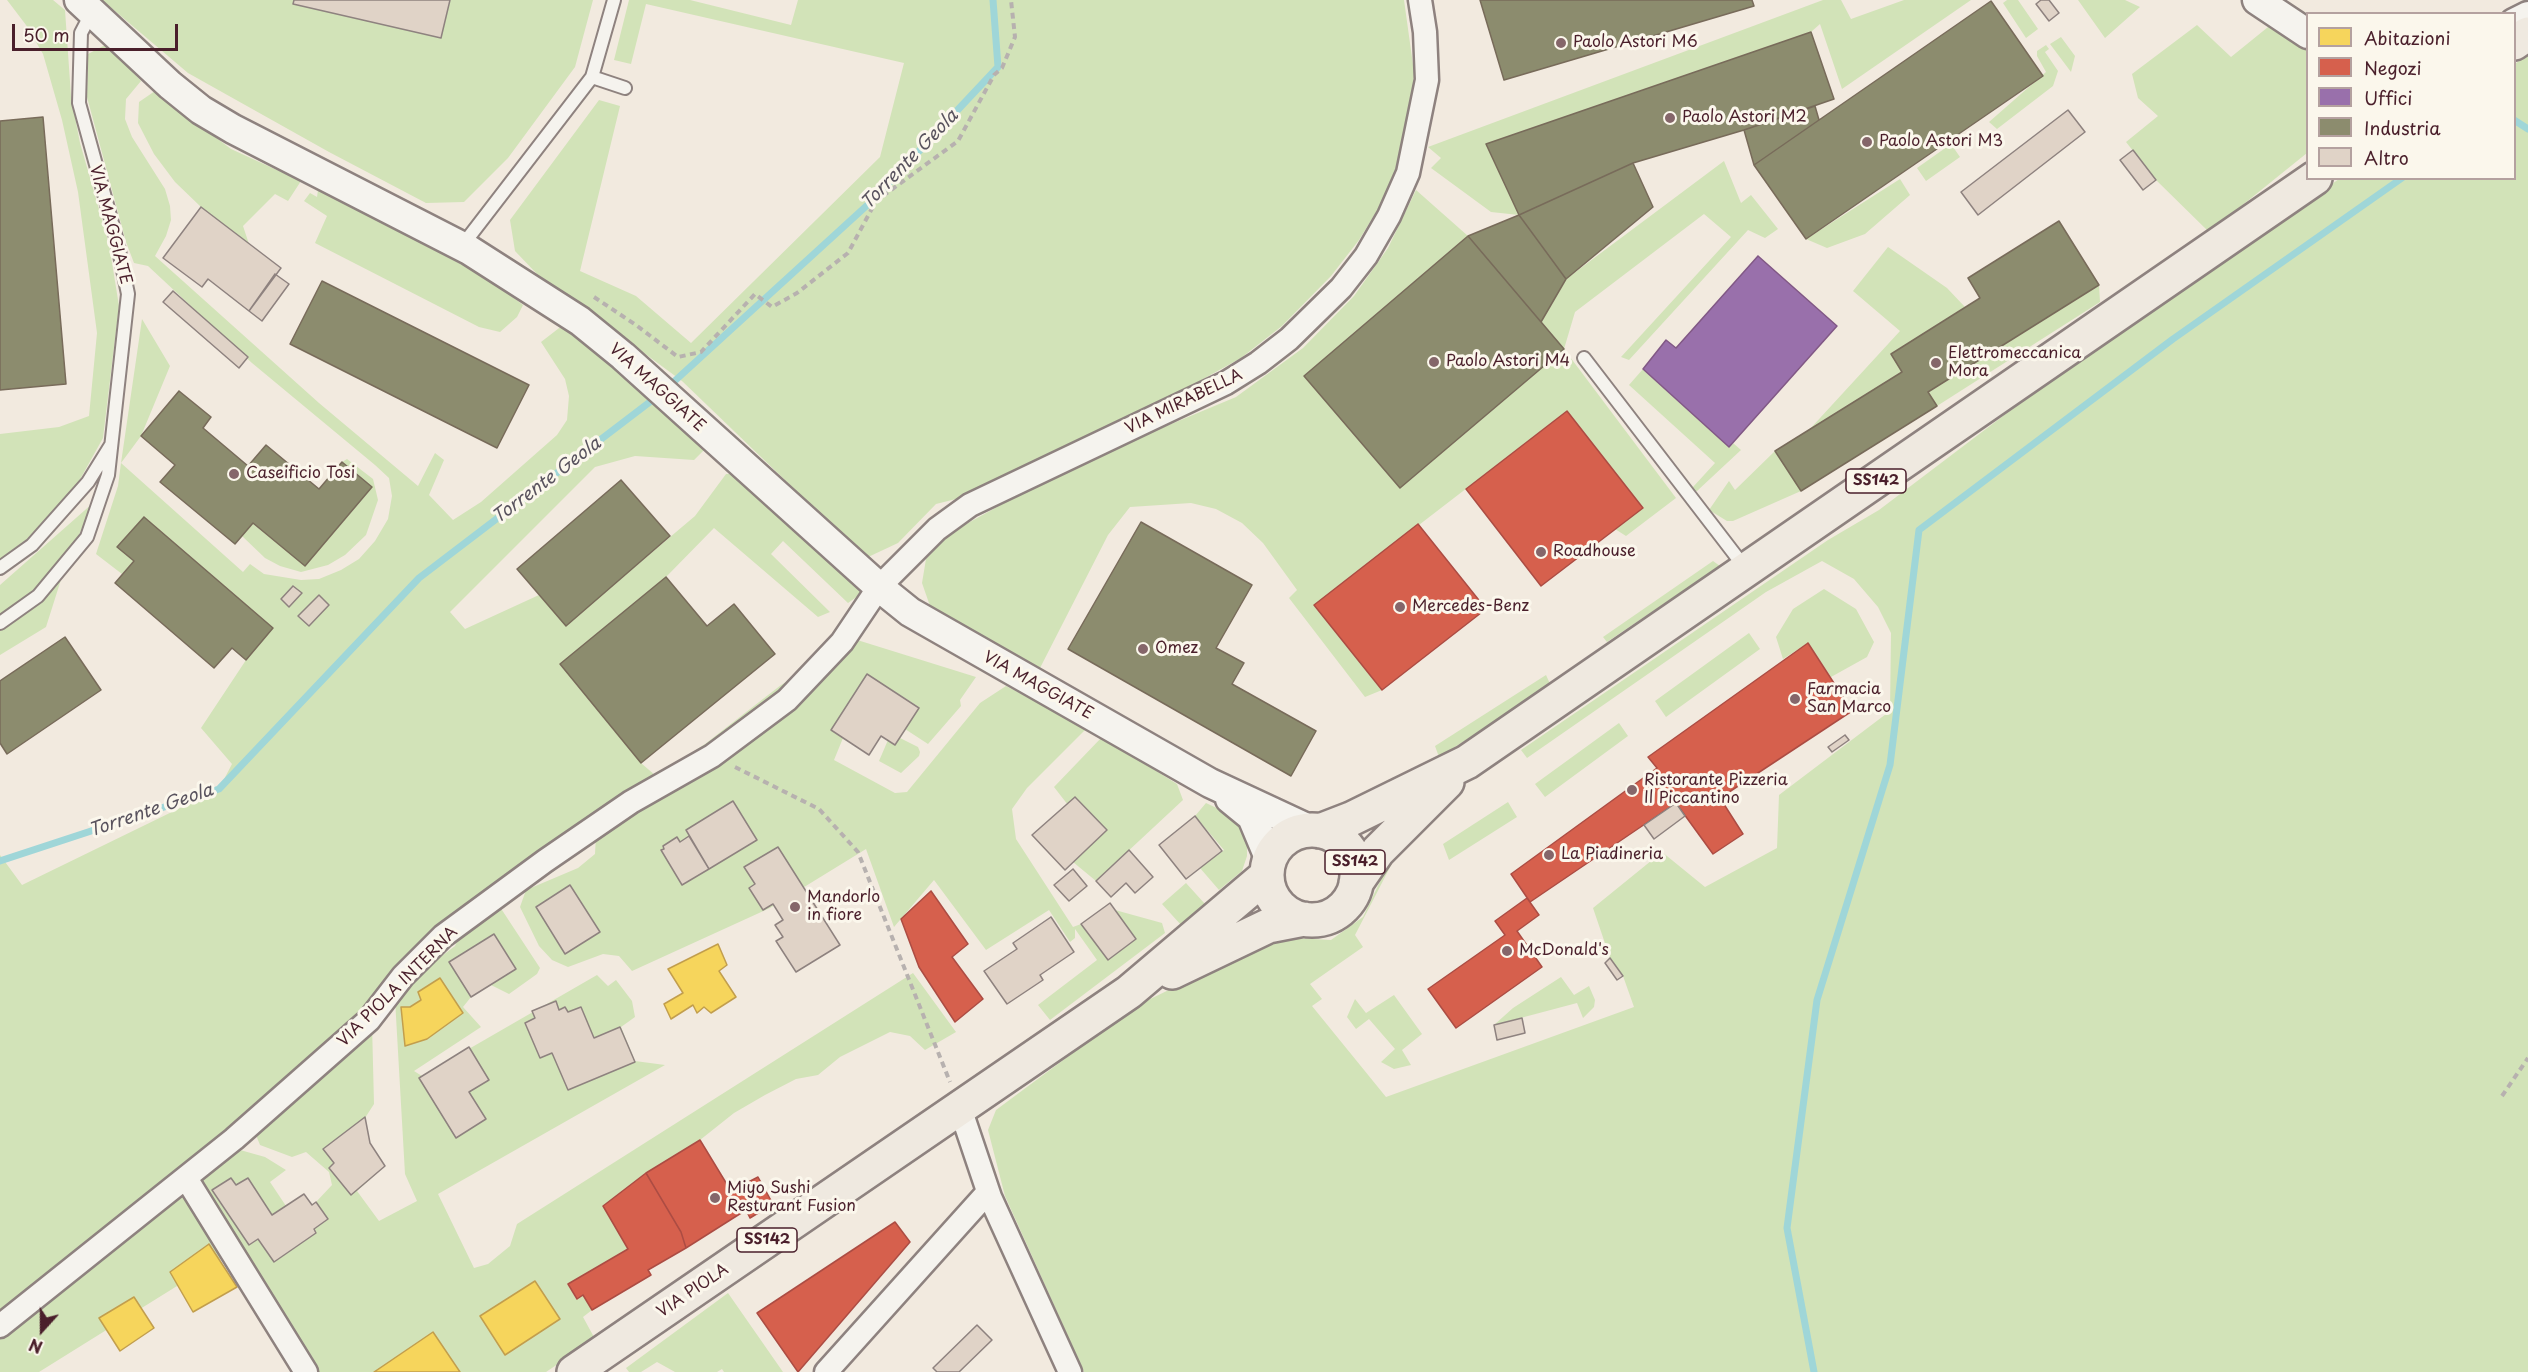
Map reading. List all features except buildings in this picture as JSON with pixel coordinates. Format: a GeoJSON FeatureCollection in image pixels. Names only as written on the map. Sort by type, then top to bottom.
{"type":"FeatureCollection","features":[{"type":"Feature","properties":{"kind":"main road","name":"SS142"},"geometry":{"type":"LineString","coordinates":[[960,1108],[1129,992],[1269,867],[1276,849],[1287,839],[1299,832],[1316,831],[1351,819],[1467,762],[2312,180]]}},
{"type":"Feature","properties":{"kind":"main road","name":"SS142"},"geometry":{"type":"LineString","coordinates":[[1129,992],[1268,926],[1304,919],[1319,920],[1338,912],[1348,902],[1356,883],[1378,851],[1467,762]]}},
{"type":"Feature","properties":{"kind":"main road","name":"SS142"},"geometry":{"type":"LineString","coordinates":[[1316,831],[1339,839],[1349,850],[1357,869],[1356,883]]}},
{"type":"Feature","properties":{"kind":"main road"},"geometry":{"type":"LineString","coordinates":[[1269,867],[1269,888],[1275,901],[1286,911],[1304,919]]}},
{"type":"Feature","properties":{"kind":"main road","name":"VIA PIOLA"},"geometry":{"type":"LineString","coordinates":[[574,1372],[960,1108]]}},
{"type":"Feature","properties":{"kind":"street","name":"VIA MIRABELLA"},"geometry":{"type":"LineString","coordinates":[[879,587],[937,529],[970,505],[1226,383],[1258,363],[1289,339],[1341,288],[1366,256],[1389,216],[1408,173],[1427,80],[1425,32],[1420,0]]}},
{"type":"Feature","properties":{"kind":"street"},"geometry":{"type":"LineString","coordinates":[[2257,0],[2306,32]]}},
{"type":"Feature","properties":{"kind":"street"},"geometry":{"type":"LineString","coordinates":[[2280,0],[2306,13]]}},
{"type":"Feature","properties":{"kind":"street","name":"VIA MAGGIATE"},"geometry":{"type":"LineString","coordinates":[[85,6],[170,85],[201,110],[233,129],[462,246],[580,321],[910,612],[1210,783],[1316,831]]}},
{"type":"Feature","properties":{"kind":"street"},"geometry":{"type":"LineString","coordinates":[[2254,219],[2306,169]]}},
{"type":"Feature","properties":{"kind":"street","name":"VIA PIOLA INTERNA"},"geometry":{"type":"LineString","coordinates":[[0,1326],[186,1178],[369,1020],[404,976],[443,936],[545,861],[631,802],[712,756],[787,700],[842,642],[879,587]]}},
{"type":"Feature","properties":{"kind":"street","name":"VIA MAGGIATE"},"geometry":{"type":"LineString","coordinates":[[1210,783],[1252,817],[1269,867]]}},
{"type":"Feature","properties":{"kind":"street"},"geometry":{"type":"LineString","coordinates":[[960,1108],[988,1192],[1070,1372]]}},
{"type":"Feature","properties":{"kind":"street"},"geometry":{"type":"LineString","coordinates":[[186,1178],[306,1372]]}},
{"type":"Feature","properties":{"kind":"street"},"geometry":{"type":"LineString","coordinates":[[826,1372],[988,1192]]}},
{"type":"Feature","properties":{"kind":"lane"},"geometry":{"type":"LineString","coordinates":[[462,246],[592,77],[614,0]]}},
{"type":"Feature","properties":{"kind":"lane","name":"VIA MAGGIATE"},"geometry":{"type":"LineString","coordinates":[[0,623],[38,596],[87,537],[108,475],[113,442],[128,294],[117,240],[79,102],[81,33],[85,6]]}},
{"type":"Feature","properties":{"kind":"lane"},"geometry":{"type":"LineString","coordinates":[[592,77],[625,88]]}},
{"type":"Feature","properties":{"kind":"lane"},"geometry":{"type":"LineString","coordinates":[[1584,358],[1747,570]]}},
{"type":"Feature","properties":{"kind":"lane","name":"VIA MAGGIATE"},"geometry":{"type":"LineString","coordinates":[[0,568],[39,537],[88,482],[113,442]]}},
{"type":"Feature","properties":{"kind":"path"},"geometry":{"type":"LineString","coordinates":[[586,293],[636,325],[678,357],[701,352],[755,294],[772,307],[797,293],[848,254],[876,201],[958,141],[994,75],[1002,68],[1015,37],[1011,0]]}},
{"type":"Feature","properties":{"kind":"path"},"geometry":{"type":"LineString","coordinates":[[712,756],[819,809],[858,852],[960,1108]]}},
{"type":"Feature","properties":{"kind":"path"},"geometry":{"type":"LineString","coordinates":[[2502,1096],[2528,1058]]}},
{"type":"Feature","properties":{"kind":"green space"},"geometry":{"type":"Polygon","coordinates":[[[7,0],[53,0],[65,10],[71,96],[80,143],[109,244],[119,306],[103,438],[78,483],[27,539],[0,559],[0,434],[59,427],[89,416],[97,333],[78,192],[62,120],[43,54],[26,25],[7,0]]]}},
{"type":"Feature","properties":{"kind":"green space"},"geometry":{"type":"Polygon","coordinates":[[[102,0],[593,0],[575,67],[508,158],[464,202],[426,203],[188,73],[102,0]]]}},
{"type":"Feature","properties":{"kind":"green space"},"geometry":{"type":"Polygon","coordinates":[[[629,0],[690,0],[791,25],[798,0],[1404,0],[1414,72],[1411,117],[1400,162],[1381,204],[1359,240],[1331,276],[1282,326],[1241,358],[1012,485],[936,504],[898,543],[866,558],[682,381],[537,274],[515,251],[510,220],[599,100],[620,106],[580,271],[636,296],[691,343],[880,157],[904,63],[646,4],[631,64],[614,60],[629,0]]]}},
{"type":"Feature","properties":{"kind":"green space"},"geometry":{"type":"Polygon","coordinates":[[[1823,0],[1841,0],[1851,19],[1904,0],[1971,0],[1842,89],[1820,24],[1811,32],[1486,144],[1519,215],[1491,212],[1431,168],[1441,158],[1428,147],[1823,0]]]}},
{"type":"Feature","properties":{"kind":"green space"},"geometry":{"type":"Polygon","coordinates":[[[2007,0],[2018,0],[2038,29],[2026,38],[2003,3],[2007,0]]]}},
{"type":"Feature","properties":{"kind":"green space"},"geometry":{"type":"Polygon","coordinates":[[[2078,0],[2125,0],[2140,7],[2105,38],[2078,0]]]}},
{"type":"Feature","properties":{"kind":"green space"},"geometry":{"type":"Polygon","coordinates":[[[2273,23],[2306,42],[2306,154],[2209,232],[2156,180],[2126,142],[2158,116],[2138,98],[2132,74],[2197,25],[2231,57],[2273,23]]]}},
{"type":"Feature","properties":{"kind":"green space"},"geometry":{"type":"Polygon","coordinates":[[[2061,37],[2075,56],[2071,72],[2050,44],[2061,37]]]}},
{"type":"Feature","properties":{"kind":"green space"},"geometry":{"type":"Polygon","coordinates":[[[107,44],[141,81],[126,99],[125,119],[132,137],[165,189],[170,206],[171,220],[166,236],[155,256],[319,403],[418,486],[435,453],[444,460],[429,495],[453,520],[481,502],[557,435],[567,420],[569,396],[565,379],[541,342],[563,325],[624,372],[706,448],[694,460],[635,456],[595,467],[450,612],[465,629],[539,595],[566,625],[695,516],[726,474],[738,474],[862,588],[858,596],[848,603],[783,541],[771,554],[830,612],[818,617],[714,528],[666,577],[641,763],[656,776],[705,744],[781,685],[801,673],[784,695],[437,928],[402,958],[364,1014],[196,1162],[0,1315],[0,855],[22,885],[219,789],[232,764],[201,728],[246,660],[273,628],[144,517],[117,547],[134,561],[122,574],[96,554],[118,486],[121,463],[243,572],[250,564],[264,574],[301,580],[319,579],[359,559],[375,541],[388,519],[392,496],[389,478],[375,465],[252,363],[148,266],[134,263],[126,242],[87,97],[88,54],[107,44]]]}},
{"type":"Feature","properties":{"kind":"green space"},"geometry":{"type":"Polygon","coordinates":[[[2046,45],[2049,49],[2045,52],[2058,71],[2053,86],[1997,129],[1989,122],[2046,72],[2037,56],[2037,51],[2046,45]]]}},
{"type":"Feature","properties":{"kind":"green space"},"geometry":{"type":"Polygon","coordinates":[[[2528,54],[2528,1372],[1084,1372],[1005,1196],[988,1130],[996,1110],[1136,1006],[1277,937],[1331,940],[1363,917],[1386,869],[1401,846],[1355,935],[1363,947],[1310,984],[1322,999],[1312,1006],[1386,1097],[1634,1007],[1623,976],[1610,958],[1593,908],[1662,852],[1705,887],[1777,848],[1779,795],[1890,711],[1891,633],[1878,607],[1854,579],[1822,561],[1766,592],[1527,758],[1521,750],[1828,540],[1879,510],[2007,413],[2338,180],[2516,180],[2516,63],[2528,54]]]}},
{"type":"Feature","properties":{"kind":"green space"},"geometry":{"type":"Polygon","coordinates":[[[155,91],[231,149],[301,181],[288,201],[275,194],[243,226],[249,244],[201,207],[175,182],[154,154],[138,123],[139,102],[155,91]]]}},
{"type":"Feature","properties":{"kind":"green space"},"geometry":{"type":"Polygon","coordinates":[[[1951,144],[1960,157],[1926,181],[1917,168],[1951,144]]]}},
{"type":"Feature","properties":{"kind":"green space"},"geometry":{"type":"Polygon","coordinates":[[[1724,161],[1741,203],[1751,195],[1778,229],[1765,238],[1748,230],[1629,360],[1621,357],[1731,237],[1704,214],[1575,312],[1564,349],[1676,498],[1626,536],[1615,529],[1567,411],[1315,605],[1382,690],[1365,697],[1289,598],[1297,590],[1263,543],[1242,523],[1216,509],[1191,503],[1130,507],[1108,535],[1040,668],[930,606],[922,583],[926,559],[950,533],[1035,486],[1121,445],[1236,397],[1303,348],[1354,296],[1388,248],[1416,190],[1468,236],[1546,294],[1724,161]]]}},
{"type":"Feature","properties":{"kind":"green space"},"geometry":{"type":"Polygon","coordinates":[[[1900,179],[1910,195],[1865,234],[1827,248],[1806,239],[1900,179]]]}},
{"type":"Feature","properties":{"kind":"green space"},"geometry":{"type":"Polygon","coordinates":[[[318,190],[488,278],[523,305],[517,317],[500,332],[479,327],[315,243],[327,216],[304,201],[310,193],[317,197],[318,190]]]}},
{"type":"Feature","properties":{"kind":"green space"},"geometry":{"type":"Polygon","coordinates":[[[1888,247],[1947,288],[1965,307],[1891,354],[1902,372],[1809,430],[1900,331],[1853,291],[1888,247]]]}},
{"type":"Feature","properties":{"kind":"green space"},"geometry":{"type":"Polygon","coordinates":[[[2099,285],[2100,302],[1937,406],[1928,392],[2099,285]]]}},
{"type":"Feature","properties":{"kind":"green space"},"geometry":{"type":"Polygon","coordinates":[[[142,319],[170,366],[141,436],[121,463],[142,319]]]}},
{"type":"Feature","properties":{"kind":"green space"},"geometry":{"type":"Polygon","coordinates":[[[1643,369],[1729,447],[1733,443],[1741,450],[1697,491],[1693,491],[1693,487],[1715,463],[1629,385],[1643,369]]]}},
{"type":"Feature","properties":{"kind":"green space"},"geometry":{"type":"Polygon","coordinates":[[[1775,451],[1801,491],[1733,521],[1727,521],[1709,510],[1729,481],[1735,490],[1775,451]]]}},
{"type":"Feature","properties":{"kind":"green space"},"geometry":{"type":"Polygon","coordinates":[[[347,459],[373,479],[378,500],[366,535],[345,555],[328,565],[301,572],[280,566],[265,558],[242,536],[253,523],[371,487],[342,462],[347,459]]]}},
{"type":"Feature","properties":{"kind":"green space"},"geometry":{"type":"Polygon","coordinates":[[[93,503],[65,567],[46,627],[0,655],[0,585],[93,503]]]}},
{"type":"Feature","properties":{"kind":"green space"},"geometry":{"type":"Polygon","coordinates":[[[1713,561],[1720,566],[1607,642],[1603,637],[1713,561]]]}},
{"type":"Feature","properties":{"kind":"green space"},"geometry":{"type":"Polygon","coordinates":[[[1824,589],[1856,609],[1874,642],[1867,657],[1831,677],[1808,643],[1783,659],[1776,637],[1793,609],[1824,589]]]}},
{"type":"Feature","properties":{"kind":"green space"},"geometry":{"type":"Polygon","coordinates":[[[1749,633],[1760,649],[1666,717],[1655,701],[1749,633]]]}},
{"type":"Feature","properties":{"kind":"green space"},"geometry":{"type":"Polygon","coordinates":[[[854,639],[976,677],[960,700],[961,706],[928,744],[905,729],[919,707],[867,674],[831,730],[843,738],[834,760],[895,793],[907,792],[980,703],[1006,686],[1087,728],[1027,788],[1012,809],[1016,839],[1073,927],[1081,924],[1108,960],[1136,939],[1115,910],[1162,923],[1165,933],[1050,1020],[1038,1005],[1097,960],[1075,929],[1075,938],[1070,942],[1049,910],[986,950],[934,880],[894,927],[866,849],[770,908],[632,971],[619,956],[603,954],[568,967],[552,960],[539,946],[520,907],[526,890],[578,868],[595,854],[596,835],[798,702],[825,676],[854,639]]]}},
{"type":"Feature","properties":{"kind":"green space"},"geometry":{"type":"Polygon","coordinates":[[[1546,675],[1551,686],[1439,757],[1435,746],[1546,675]]]}},
{"type":"Feature","properties":{"kind":"green space"},"geometry":{"type":"Polygon","coordinates":[[[1619,723],[1628,736],[1545,797],[1535,784],[1619,723]]]}},
{"type":"Feature","properties":{"kind":"green space"},"geometry":{"type":"Polygon","coordinates":[[[1102,737],[1177,784],[1183,800],[1096,881],[1073,862],[1107,830],[1076,798],[1068,805],[1054,787],[1102,737]]]}},
{"type":"Feature","properties":{"kind":"green space"},"geometry":{"type":"Polygon","coordinates":[[[900,738],[918,747],[920,752],[919,756],[901,773],[879,761],[888,740],[895,744],[900,738]]]}},
{"type":"Feature","properties":{"kind":"green space"},"geometry":{"type":"Polygon","coordinates":[[[1508,802],[1517,817],[1449,860],[1443,844],[1508,802]]]}},
{"type":"Feature","properties":{"kind":"green space"},"geometry":{"type":"Polygon","coordinates":[[[1206,803],[1223,811],[1238,823],[1247,840],[1247,856],[1242,871],[1219,890],[1200,868],[1224,850],[1195,816],[1206,803]]]}},
{"type":"Feature","properties":{"kind":"green space"},"geometry":{"type":"Polygon","coordinates":[[[1186,883],[1205,904],[1181,925],[1162,904],[1186,883]]]}},
{"type":"Feature","properties":{"kind":"green space"},"geometry":{"type":"Polygon","coordinates":[[[500,907],[540,968],[537,974],[509,994],[491,985],[471,997],[463,1007],[481,1027],[414,1071],[422,1076],[597,975],[608,986],[616,980],[632,1001],[635,1017],[621,1027],[635,1061],[665,1065],[438,1194],[474,1268],[488,1264],[510,1246],[517,1224],[913,973],[956,1032],[925,1050],[910,1036],[890,1032],[840,1057],[818,1075],[796,1079],[734,1113],[700,1140],[646,1173],[603,1206],[628,1249],[568,1284],[576,1299],[583,1295],[592,1310],[583,1317],[595,1339],[546,1372],[317,1372],[313,1358],[192,1181],[233,1148],[265,1157],[286,1170],[270,1182],[286,1206],[272,1215],[248,1178],[236,1185],[230,1178],[212,1191],[249,1245],[258,1239],[274,1262],[316,1233],[314,1229],[328,1219],[316,1202],[332,1185],[329,1172],[306,1152],[292,1157],[260,1145],[254,1130],[372,1024],[374,1104],[365,1118],[370,1143],[385,1166],[357,1191],[379,1221],[417,1201],[405,1174],[395,999],[422,971],[455,946],[461,933],[500,907]]]}},
{"type":"Feature","properties":{"kind":"green space"},"geometry":{"type":"Polygon","coordinates":[[[1561,977],[1574,995],[1589,986],[1595,1000],[1594,1007],[1583,1018],[1577,1003],[1494,1025],[1513,1008],[1561,977]]]}},
{"type":"Feature","properties":{"kind":"green space"},"geometry":{"type":"Polygon","coordinates":[[[1394,995],[1422,1034],[1402,1050],[1411,1065],[1394,1069],[1381,1062],[1395,1049],[1369,1019],[1356,1029],[1347,1017],[1355,999],[1366,1013],[1394,995]]]}},
{"type":"Feature","properties":{"kind":"green space"},"geometry":{"type":"Polygon","coordinates":[[[187,1187],[230,1253],[39,1372],[0,1372],[0,1333],[187,1187]]]}},
{"type":"Feature","properties":{"kind":"green space"},"geometry":{"type":"Polygon","coordinates":[[[728,1293],[783,1372],[724,1372],[722,1369],[717,1372],[675,1372],[657,1362],[641,1372],[629,1372],[626,1368],[728,1293]]]}},
{"type":"Feature","properties":{"kind":"waterway","name":"Torrente Geola"},"geometry":{"type":"LineString","coordinates":[[667,388],[874,199],[998,67],[993,0]]}},
{"type":"Feature","properties":{"kind":"waterway"},"geometry":{"type":"LineString","coordinates":[[2516,121],[2528,129]]}},
{"type":"Feature","properties":{"kind":"waterway"},"geometry":{"type":"LineString","coordinates":[[1814,1372],[1787,1228],[1817,1000],[1890,765],[1919,530],[2173,339],[2399,180]]}},
{"type":"Feature","properties":{"kind":"waterway","name":"Torrente Geola"},"geometry":{"type":"LineString","coordinates":[[0,861],[219,789],[419,578],[659,395]]}},
{"type":"Feature","properties":{"kind":"place","name":"Paolo Astori M6"},"geometry":{"type":"Point","coordinates":[1561,43]}},
{"type":"Feature","properties":{"kind":"place","name":"Paolo Astori M2"},"geometry":{"type":"Point","coordinates":[1670,118]}},
{"type":"Feature","properties":{"kind":"place","name":"Paolo Astori M3"},"geometry":{"type":"Point","coordinates":[1867,142]}},
{"type":"Feature","properties":{"kind":"place","name":"Paolo Astori M4"},"geometry":{"type":"Point","coordinates":[1434,362]}},
{"type":"Feature","properties":{"kind":"place","name":"Elettromeccanica Mora"},"geometry":{"type":"Point","coordinates":[1936,363]}},
{"type":"Feature","properties":{"kind":"place","name":"Caseificio Tosi"},"geometry":{"type":"Point","coordinates":[234,474]}},
{"type":"Feature","properties":{"kind":"place","name":"Roadhouse"},"geometry":{"type":"Point","coordinates":[1541,552]}},
{"type":"Feature","properties":{"kind":"place","name":"Mercedes-Benz"},"geometry":{"type":"Point","coordinates":[1400,607]}},
{"type":"Feature","properties":{"kind":"place","name":"Omez"},"geometry":{"type":"Point","coordinates":[1143,649]}},
{"type":"Feature","properties":{"kind":"place","name":"Farmacia San Marco"},"geometry":{"type":"Point","coordinates":[1795,699]}},
{"type":"Feature","properties":{"kind":"place","name":"Ristorante Pizzeria Il Piccantino"},"geometry":{"type":"Point","coordinates":[1632,790]}},
{"type":"Feature","properties":{"kind":"place","name":"La Piadineria"},"geometry":{"type":"Point","coordinates":[1549,855]}},
{"type":"Feature","properties":{"kind":"place","name":"Mandorlo in fiore"},"geometry":{"type":"Point","coordinates":[795,907]}},
{"type":"Feature","properties":{"kind":"place","name":"McDonald's"},"geometry":{"type":"Point","coordinates":[1507,951]}},
{"type":"Feature","properties":{"kind":"place","name":"Miyo Sushi Resturant Fusion"},"geometry":{"type":"Point","coordinates":[715,1198]}}]}
